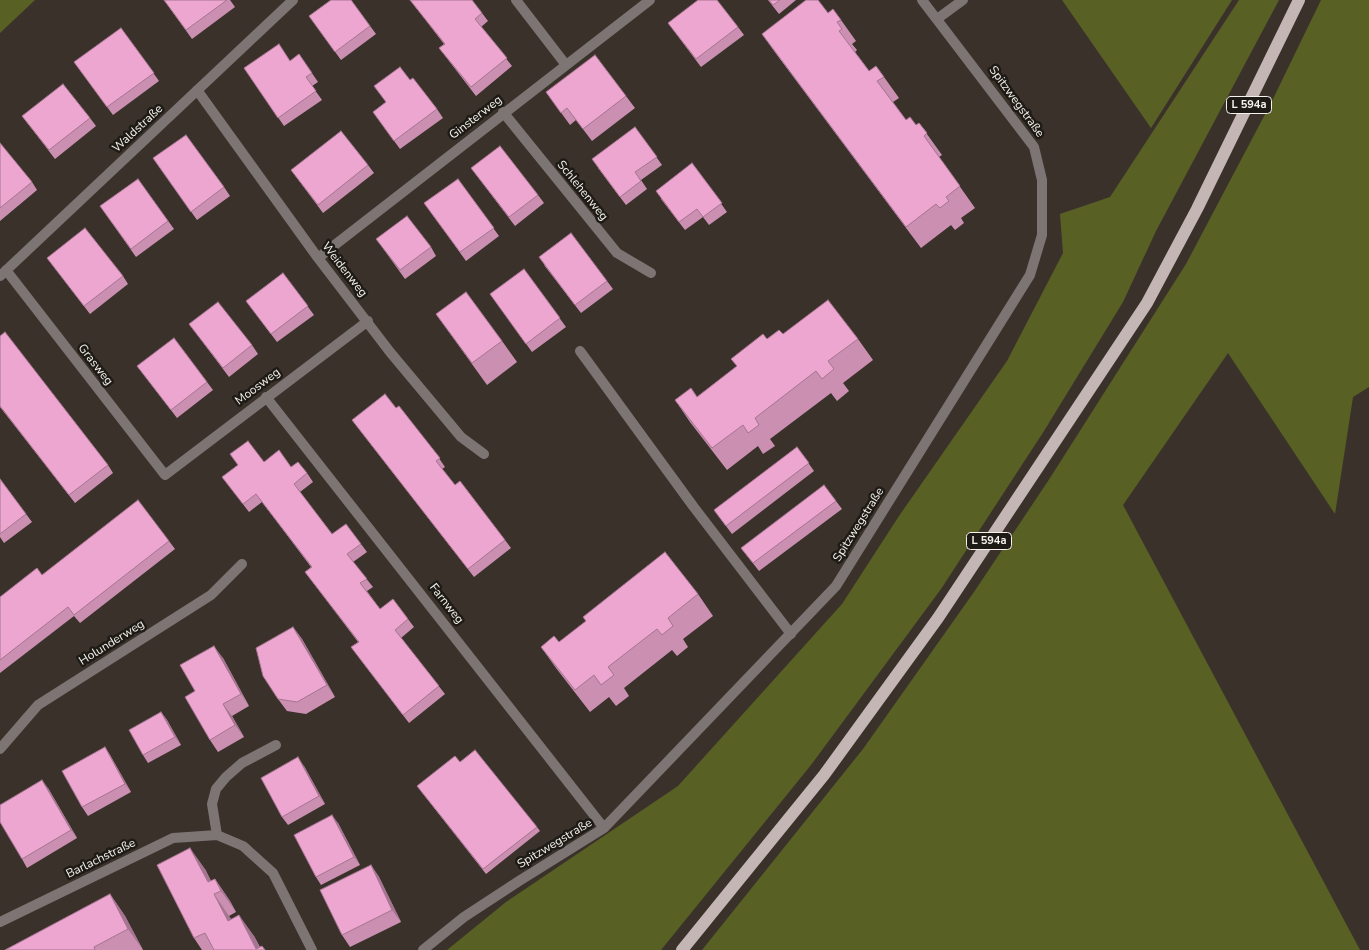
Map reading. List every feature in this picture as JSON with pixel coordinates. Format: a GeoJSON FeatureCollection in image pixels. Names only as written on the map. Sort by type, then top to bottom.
{"type":"FeatureCollection","features":[{"type":"Feature","properties":{"kind":"main road","name":"L 594a"},"geometry":{"type":"LineString","coordinates":[[682,950],[824,775],[938,618],[1147,303],[1197,209],[1299,0]]}},
{"type":"Feature","properties":{"kind":"street","name":"Waldstraße"},"geometry":{"type":"LineString","coordinates":[[3,273],[293,0]]}},
{"type":"Feature","properties":{"kind":"street"},"geometry":{"type":"LineString","coordinates":[[516,0],[566,65]]}},
{"type":"Feature","properties":{"kind":"street","name":"Ginsterweg"},"geometry":{"type":"LineString","coordinates":[[318,258],[503,112],[650,0]]}},
{"type":"Feature","properties":{"kind":"street","name":"Spitzwegstraße"},"geometry":{"type":"LineString","coordinates":[[424,950],[464,917],[604,828],[836,586],[1030,275],[1042,235],[1042,180],[1034,147],[922,0]]}},
{"type":"Feature","properties":{"kind":"street"},"geometry":{"type":"LineString","coordinates":[[937,18],[963,0]]}},
{"type":"Feature","properties":{"kind":"street","name":"Weidenweg"},"geometry":{"type":"LineString","coordinates":[[197,90],[318,258],[461,438],[484,454]]}},
{"type":"Feature","properties":{"kind":"street","name":"Schlehenweg"},"geometry":{"type":"LineString","coordinates":[[503,112],[617,253],[651,272]]}},
{"type":"Feature","properties":{"kind":"street","name":"Grasweg"},"geometry":{"type":"LineString","coordinates":[[3,273],[165,475]]}},
{"type":"Feature","properties":{"kind":"street","name":"Moosweg"},"geometry":{"type":"LineString","coordinates":[[165,475],[368,321]]}},
{"type":"Feature","properties":{"kind":"street"},"geometry":{"type":"LineString","coordinates":[[580,351],[693,506],[791,634]]}},
{"type":"Feature","properties":{"kind":"street","name":"Farnweg"},"geometry":{"type":"LineString","coordinates":[[266,397],[604,828]]}},
{"type":"Feature","properties":{"kind":"street","name":"Holunderweg"},"geometry":{"type":"LineString","coordinates":[[0,749],[38,705],[211,595],[242,564]]}},
{"type":"Feature","properties":{"kind":"street"},"geometry":{"type":"LineString","coordinates":[[217,835],[212,804],[216,789],[242,763],[276,745]]}},
{"type":"Feature","properties":{"kind":"street","name":"Barlachstraße"},"geometry":{"type":"LineString","coordinates":[[0,922],[173,838],[217,835],[243,846],[273,874],[312,950]]}},
{"type":"Feature","properties":{"kind":"green space"},"geometry":{"type":"Polygon","coordinates":[[[0,0],[35,0],[0,33],[0,0]]]}},
{"type":"Feature","properties":{"kind":"green space"},"geometry":{"type":"Polygon","coordinates":[[[1062,0],[1232,0],[1151,128],[1062,0]]]}},
{"type":"Feature","properties":{"kind":"green space"},"geometry":{"type":"Polygon","coordinates":[[[1239,0],[1279,0],[1156,231],[1123,302],[1044,431],[941,589],[811,765],[661,950],[447,950],[506,902],[678,786],[842,604],[899,516],[1007,361],[1063,253],[1060,214],[1110,197],[1239,0]]]}},
{"type":"Feature","properties":{"kind":"green space"},"geometry":{"type":"Polygon","coordinates":[[[1321,0],[1369,0],[1369,387],[1353,397],[1335,514],[1228,353],[1123,505],[1360,950],[702,950],[863,749],[974,592],[1050,478],[1186,264],[1271,103],[1321,0]]]}},
{"type":"Feature","properties":{"kind":"building"},"geometry":{"type":"Polygon","coordinates":[[[164,0],[227,0],[186,30],[164,0]]]}},
{"type":"Feature","properties":{"kind":"building"},"geometry":{"type":"Polygon","coordinates":[[[331,0],[351,0],[370,26],[335,52],[309,16],[331,0]]]}},
{"type":"Feature","properties":{"kind":"building"},"geometry":{"type":"Polygon","coordinates":[[[410,0],[472,0],[482,13],[475,19],[507,58],[471,87],[439,48],[445,44],[410,0]]]}},
{"type":"Feature","properties":{"kind":"building"},"geometry":{"type":"Polygon","coordinates":[[[698,0],[717,0],[738,27],[696,59],[668,23],[698,0]]]}},
{"type":"Feature","properties":{"kind":"building"},"geometry":{"type":"Polygon","coordinates":[[[769,0],[780,0],[773,5],[769,0]]]}},
{"type":"Feature","properties":{"kind":"building"},"geometry":{"type":"Polygon","coordinates":[[[806,0],[818,0],[828,13],[833,9],[841,20],[837,22],[842,29],[839,31],[869,71],[876,66],[884,77],[877,81],[906,120],[910,117],[916,125],[919,123],[927,133],[924,136],[960,186],[946,197],[949,201],[940,208],[936,204],[906,227],[762,34],[806,0]]]}},
{"type":"Feature","properties":{"kind":"building"},"geometry":{"type":"Polygon","coordinates":[[[121,28],[154,73],[107,107],[74,62],[121,28]]]}},
{"type":"Feature","properties":{"kind":"building"},"geometry":{"type":"Polygon","coordinates":[[[279,44],[290,61],[299,54],[312,73],[306,77],[316,91],[278,118],[244,68],[279,44]]]}},
{"type":"Feature","properties":{"kind":"building"},"geometry":{"type":"Polygon","coordinates":[[[595,55],[626,96],[583,129],[567,108],[561,113],[546,92],[595,55]]]}},
{"type":"Feature","properties":{"kind":"building"},"geometry":{"type":"Polygon","coordinates":[[[400,67],[410,80],[413,78],[437,109],[394,141],[373,112],[386,102],[374,86],[400,67]]]}},
{"type":"Feature","properties":{"kind":"building"},"geometry":{"type":"Polygon","coordinates":[[[63,84],[90,118],[49,150],[22,116],[63,84]]]}},
{"type":"Feature","properties":{"kind":"building"},"geometry":{"type":"Polygon","coordinates":[[[635,127],[657,157],[635,172],[641,181],[620,197],[592,159],[635,127]]]}},
{"type":"Feature","properties":{"kind":"building"},"geometry":{"type":"Polygon","coordinates":[[[341,131],[368,165],[318,205],[291,170],[341,131]]]}},
{"type":"Feature","properties":{"kind":"building"},"geometry":{"type":"Polygon","coordinates":[[[186,135],[224,187],[191,212],[153,158],[186,135]]]}},
{"type":"Feature","properties":{"kind":"building"},"geometry":{"type":"Polygon","coordinates":[[[0,143],[32,182],[0,208],[0,143]]]}},
{"type":"Feature","properties":{"kind":"building"},"geometry":{"type":"Polygon","coordinates":[[[500,146],[538,195],[509,217],[471,168],[500,146]]]}},
{"type":"Feature","properties":{"kind":"building"},"geometry":{"type":"Polygon","coordinates":[[[692,163],[722,203],[703,217],[697,209],[679,222],[656,191],[692,163]]]}},
{"type":"Feature","properties":{"kind":"building"},"geometry":{"type":"Polygon","coordinates":[[[138,179],[168,221],[131,249],[100,206],[138,179]]]}},
{"type":"Feature","properties":{"kind":"building"},"geometry":{"type":"Polygon","coordinates":[[[458,179],[494,228],[460,252],[424,203],[458,179]]]}},
{"type":"Feature","properties":{"kind":"building"},"geometry":{"type":"Polygon","coordinates":[[[407,216],[431,247],[400,270],[376,239],[407,216]]]}},
{"type":"Feature","properties":{"kind":"building"},"geometry":{"type":"Polygon","coordinates":[[[85,228],[123,276],[84,306],[47,258],[85,228]]]}},
{"type":"Feature","properties":{"kind":"building"},"geometry":{"type":"Polygon","coordinates":[[[571,233],[607,281],[575,305],[539,257],[571,233]]]}},
{"type":"Feature","properties":{"kind":"building"},"geometry":{"type":"Polygon","coordinates":[[[524,269],[560,318],[526,344],[490,294],[524,269]]]}},
{"type":"Feature","properties":{"kind":"building"},"geometry":{"type":"Polygon","coordinates":[[[283,273],[308,306],[271,334],[246,301],[283,273]]]}},
{"type":"Feature","properties":{"kind":"building"},"geometry":{"type":"Polygon","coordinates":[[[466,292],[502,341],[472,363],[436,314],[466,292]]]}},
{"type":"Feature","properties":{"kind":"building"},"geometry":{"type":"Polygon","coordinates":[[[828,300],[858,339],[828,361],[834,369],[822,379],[816,371],[755,418],[759,425],[748,433],[743,425],[712,448],[675,400],[691,388],[697,397],[737,366],[731,359],[763,334],[767,339],[779,330],[783,334],[828,300]]]}},
{"type":"Feature","properties":{"kind":"building"},"geometry":{"type":"Polygon","coordinates":[[[218,302],[252,345],[223,368],[189,324],[218,302]]]}},
{"type":"Feature","properties":{"kind":"building"},"geometry":{"type":"Polygon","coordinates":[[[5,332],[108,465],[69,495],[0,406],[0,336],[5,332]]]}},
{"type":"Feature","properties":{"kind":"building"},"geometry":{"type":"Polygon","coordinates":[[[174,338],[207,382],[171,410],[137,366],[174,338]]]}},
{"type":"Feature","properties":{"kind":"building"},"geometry":{"type":"Polygon","coordinates":[[[385,394],[396,408],[399,406],[440,458],[436,461],[455,485],[460,481],[505,540],[468,569],[352,420],[385,394]]]}},
{"type":"Feature","properties":{"kind":"building"},"geometry":{"type":"Polygon","coordinates":[[[248,441],[264,462],[279,450],[291,467],[298,462],[307,473],[294,484],[332,534],[346,524],[361,544],[347,554],[367,579],[360,583],[380,609],[393,599],[408,619],[395,630],[439,686],[403,715],[351,647],[359,642],[305,572],[312,567],[256,494],[243,504],[222,477],[238,465],[230,454],[248,441]]]}},
{"type":"Feature","properties":{"kind":"building"},"geometry":{"type":"Polygon","coordinates":[[[797,447],[809,463],[726,526],[714,510],[797,447]]]}},
{"type":"Feature","properties":{"kind":"building"},"geometry":{"type":"Polygon","coordinates":[[[0,479],[26,514],[0,534],[0,479]]]}},
{"type":"Feature","properties":{"kind":"building"},"geometry":{"type":"Polygon","coordinates":[[[824,485],[836,501],[753,563],[741,548],[824,485]]]}},
{"type":"Feature","properties":{"kind":"building"},"geometry":{"type":"Polygon","coordinates":[[[138,500],[169,541],[74,615],[68,607],[0,660],[0,597],[37,568],[42,575],[138,500]]]}},
{"type":"Feature","properties":{"kind":"building"},"geometry":{"type":"Polygon","coordinates":[[[665,552],[698,594],[668,618],[673,626],[662,635],[657,629],[608,667],[614,675],[601,685],[594,675],[575,690],[541,647],[554,636],[559,642],[586,621],[583,617],[665,552]]]}},
{"type":"Feature","properties":{"kind":"building"},"geometry":{"type":"Polygon","coordinates":[[[293,627],[327,685],[297,702],[278,699],[263,676],[256,648],[293,627]]]}},
{"type":"Feature","properties":{"kind":"building"},"geometry":{"type":"Polygon","coordinates":[[[214,646],[241,694],[223,704],[235,725],[210,740],[185,697],[195,691],[180,665],[214,646]]]}},
{"type":"Feature","properties":{"kind":"building"},"geometry":{"type":"Polygon","coordinates":[[[161,712],[175,737],[143,755],[129,730],[161,712]]]}},
{"type":"Feature","properties":{"kind":"building"},"geometry":{"type":"Polygon","coordinates":[[[105,747],[125,784],[82,807],[62,771],[105,747]]]}},
{"type":"Feature","properties":{"kind":"building"},"geometry":{"type":"Polygon","coordinates":[[[475,750],[537,827],[483,869],[417,786],[455,756],[460,762],[475,750]]]}},
{"type":"Feature","properties":{"kind":"building"},"geometry":{"type":"Polygon","coordinates":[[[298,757],[319,796],[282,817],[261,778],[298,757]]]}},
{"type":"Feature","properties":{"kind":"building"},"geometry":{"type":"Polygon","coordinates":[[[42,780],[71,830],[22,859],[0,822],[0,805],[42,780]]]}},
{"type":"Feature","properties":{"kind":"building"},"geometry":{"type":"Polygon","coordinates":[[[332,815],[354,857],[316,877],[294,835],[332,815]]]}},
{"type":"Feature","properties":{"kind":"building"},"geometry":{"type":"Polygon","coordinates":[[[190,848],[208,882],[215,879],[221,891],[214,894],[228,921],[239,915],[256,949],[262,946],[265,950],[214,950],[205,933],[194,938],[157,865],[190,848]]]}},
{"type":"Feature","properties":{"kind":"building"},"geometry":{"type":"Polygon","coordinates":[[[371,865],[392,910],[342,935],[320,890],[371,865]]]}},
{"type":"Feature","properties":{"kind":"building"},"geometry":{"type":"Polygon","coordinates":[[[110,894],[128,929],[94,947],[95,950],[5,950],[110,894]]]}}]}
